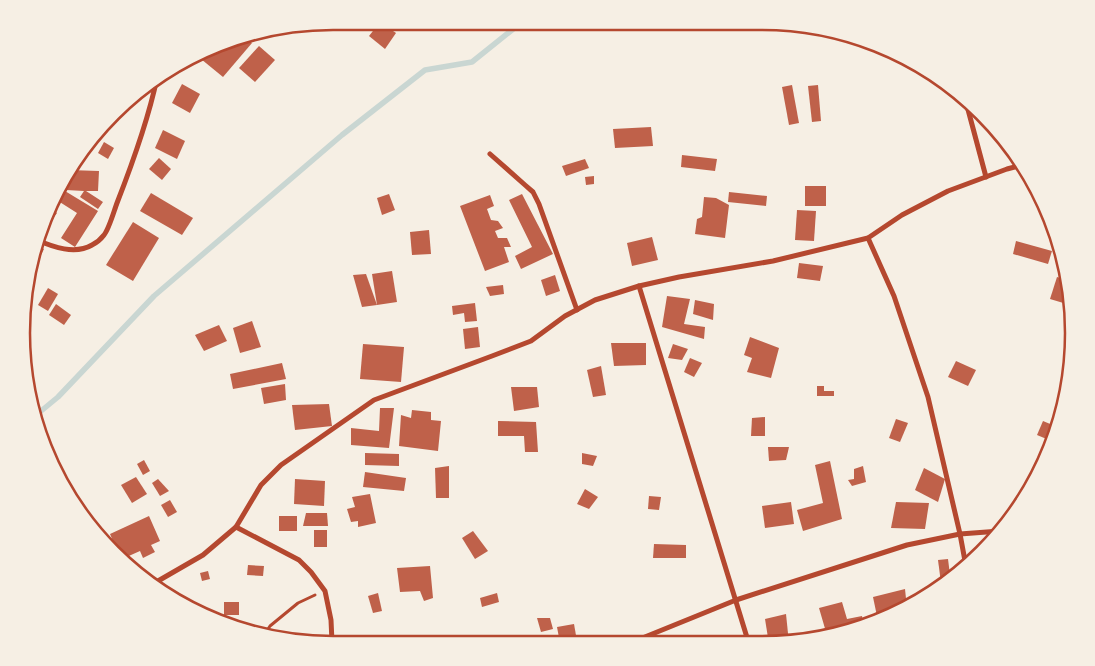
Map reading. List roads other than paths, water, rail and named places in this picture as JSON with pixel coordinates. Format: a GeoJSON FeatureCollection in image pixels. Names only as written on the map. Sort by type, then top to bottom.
{"type":"FeatureCollection","features":[{"type":"Feature","properties":{"kind":"street"},"geometry":{"type":"LineString","coordinates":[[44,243],[67,249],[84,249],[94,244],[104,235],[132,164],[155,88]]}},
{"type":"Feature","properties":{"kind":"street"},"geometry":{"type":"LineString","coordinates":[[969,112],[986,177]]}},
{"type":"Feature","properties":{"kind":"street"},"geometry":{"type":"LineString","coordinates":[[490,154],[525,185],[536,198],[577,310]]}},
{"type":"Feature","properties":{"kind":"street"},"geometry":{"type":"LineString","coordinates":[[159,580],[203,555],[236,527],[262,485],[281,465],[374,400],[531,341],[565,316],[594,300],[639,286],[679,277],[773,261],[868,238],[902,215],[948,191],[1015,167]]}},
{"type":"Feature","properties":{"kind":"street"},"geometry":{"type":"LineString","coordinates":[[868,238],[894,296],[928,397],[965,558]]}},
{"type":"Feature","properties":{"kind":"street"},"geometry":{"type":"LineString","coordinates":[[639,286],[747,636]]}},
{"type":"Feature","properties":{"kind":"street"},"geometry":{"type":"LineString","coordinates":[[236,527],[299,560],[311,572],[325,591],[331,620],[332,636]]}},
{"type":"Feature","properties":{"kind":"street"},"geometry":{"type":"LineString","coordinates":[[649,636],[736,600],[907,545],[960,534],[991,531]]}},
{"type":"Feature","properties":{"kind":"waterway"},"geometry":{"type":"LineString","coordinates":[[40,412],[58,397],[154,296],[342,135],[425,70],[472,62],[512,30]]}}]}
